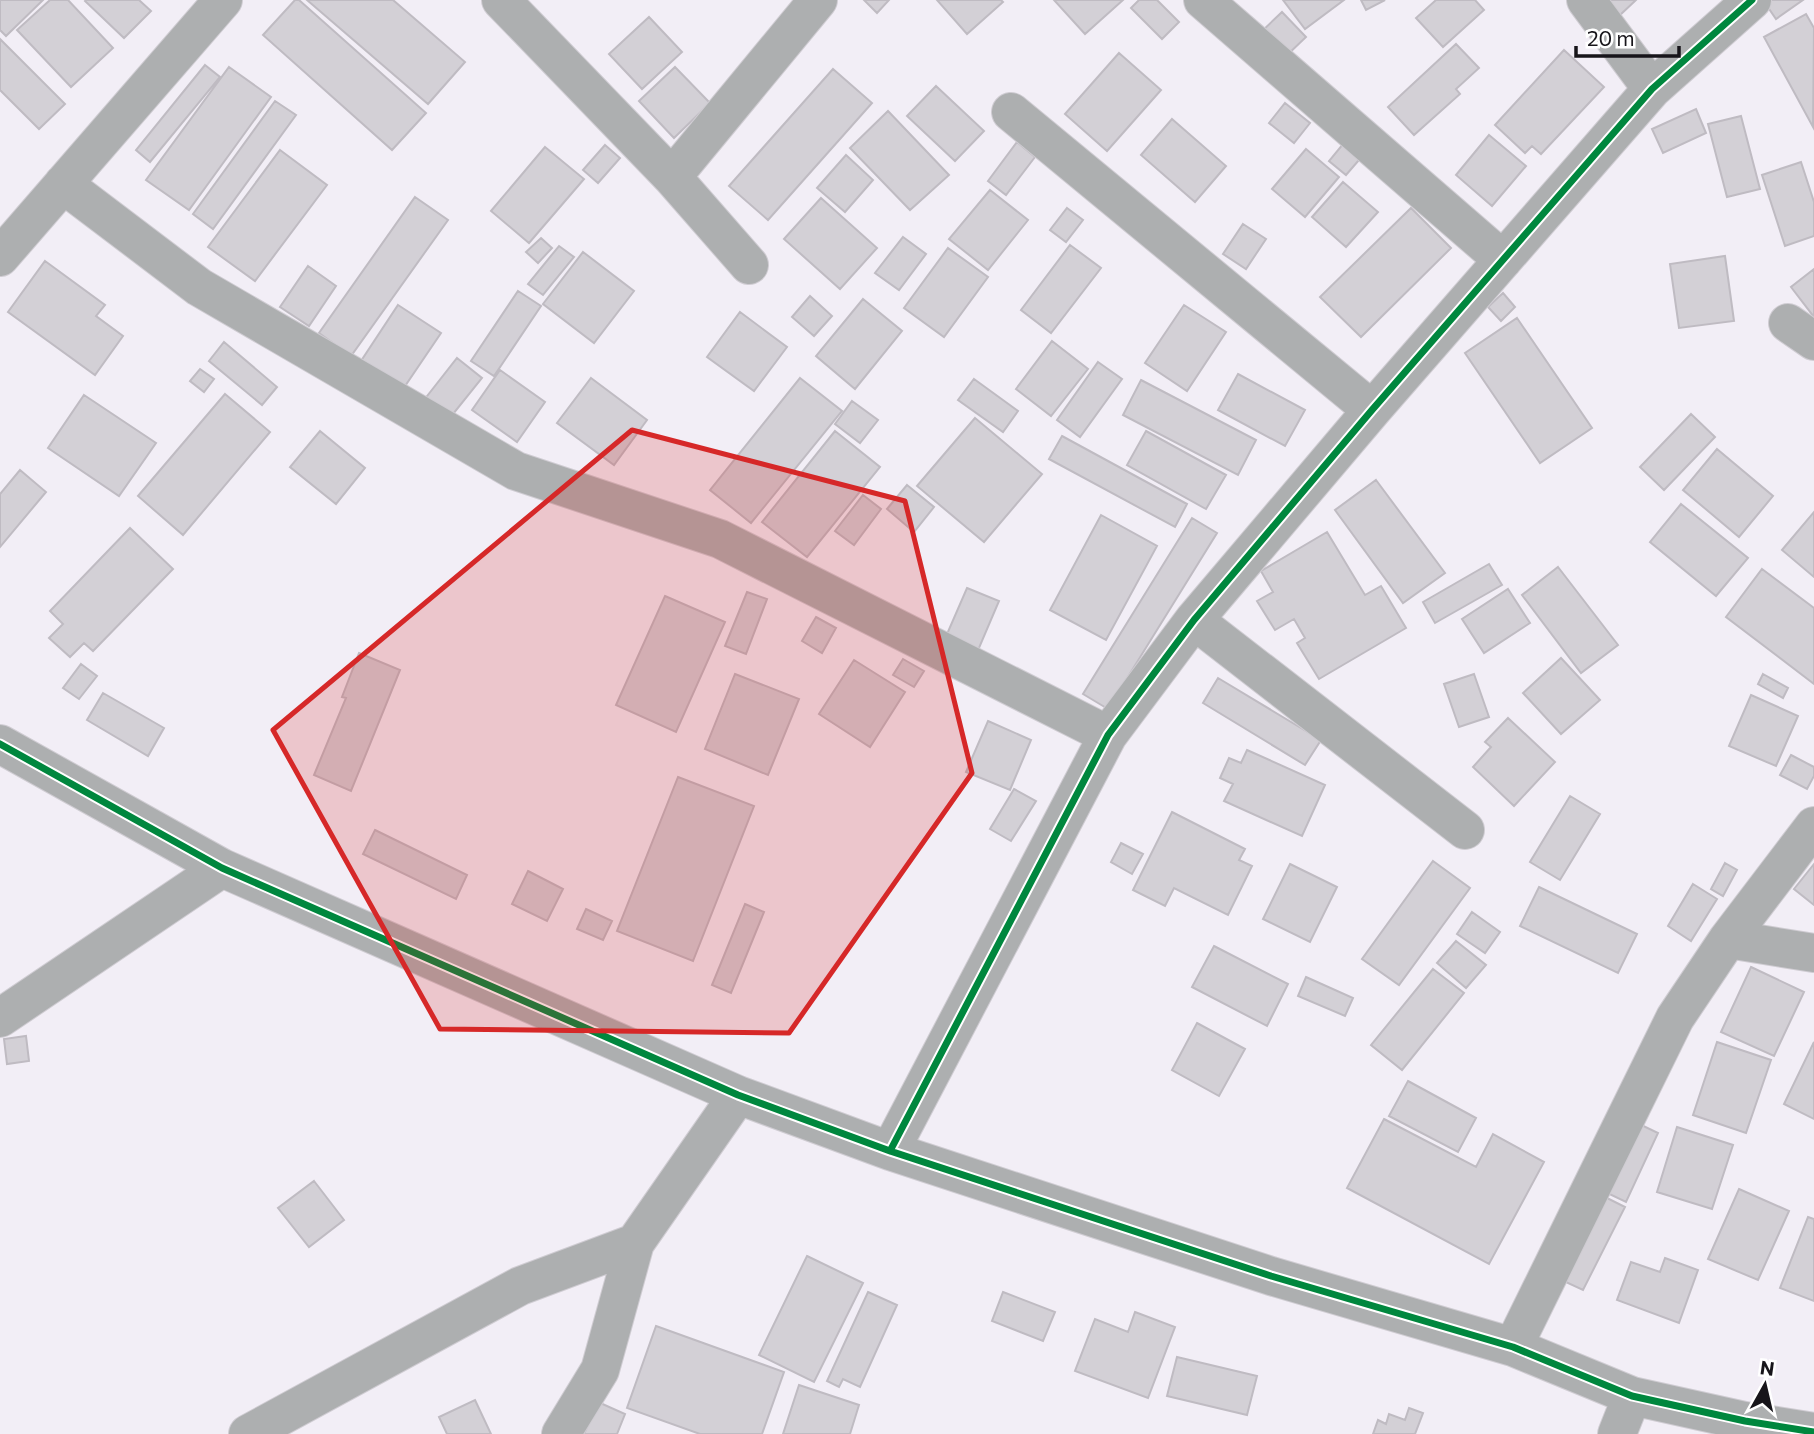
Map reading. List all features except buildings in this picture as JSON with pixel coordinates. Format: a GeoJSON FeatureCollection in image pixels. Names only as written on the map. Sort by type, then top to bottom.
{"type":"FeatureCollection","features":[{"type":"Feature","properties":{"kind":"street"},"geometry":{"type":"LineString","coordinates":[[0,257],[223,0]]}},
{"type":"Feature","properties":{"kind":"street"},"geometry":{"type":"LineString","coordinates":[[501,0],[672,177],[750,265]]}},
{"type":"Feature","properties":{"kind":"street"},"geometry":{"type":"LineString","coordinates":[[672,177],[818,0]]}},
{"type":"Feature","properties":{"kind":"street"},"geometry":{"type":"LineString","coordinates":[[1203,0],[1503,260]]}},
{"type":"Feature","properties":{"kind":"street"},"geometry":{"type":"LineString","coordinates":[[1586,0],[1652,89]]}},
{"type":"Feature","properties":{"kind":"street"},"geometry":{"type":"LineString","coordinates":[[890,1151],[1108,735],[1194,620],[1372,410],[1652,89],[1752,0]]}},
{"type":"Feature","properties":{"kind":"street"},"geometry":{"type":"LineString","coordinates":[[1011,112],[1372,410]]}},
{"type":"Feature","properties":{"kind":"street"},"geometry":{"type":"LineString","coordinates":[[63,184],[199,287],[516,471],[720,539],[1108,735]]}},
{"type":"Feature","properties":{"kind":"street"},"geometry":{"type":"LineString","coordinates":[[1194,620],[1465,830]]}},
{"type":"Feature","properties":{"kind":"street"},"geometry":{"type":"LineString","coordinates":[[0,744],[222,868],[738,1095],[890,1151],[1271,1276],[1513,1347],[1632,1395],[1745,1421],[1814,1432]]}},
{"type":"Feature","properties":{"kind":"street"},"geometry":{"type":"LineString","coordinates":[[1513,1347],[1675,1018],[1728,939],[1814,826]]}},
{"type":"Feature","properties":{"kind":"street"},"geometry":{"type":"LineString","coordinates":[[5,1008],[222,868]]}},
{"type":"Feature","properties":{"kind":"street"},"geometry":{"type":"LineString","coordinates":[[1728,939],[1814,953]]}},
{"type":"Feature","properties":{"kind":"street"},"geometry":{"type":"LineString","coordinates":[[561,1434],[600,1370],[635,1243],[738,1095]]}},
{"type":"Feature","properties":{"kind":"street"},"geometry":{"type":"LineString","coordinates":[[248,1434],[520,1286],[635,1243]]}},
{"type":"Feature","properties":{"kind":"street"},"geometry":{"type":"LineString","coordinates":[[1617,1434],[1632,1395]]}},
{"type":"Feature","properties":{"kind":"highlighted area"},"geometry":{"type":"Polygon","coordinates":[[[632,430],[905,501],[972,773],[789,1033],[440,1029],[273,730],[632,430]]]}},
{"type":"Feature","properties":{"kind":"cycle path"},"geometry":{"type":"LineString","coordinates":[[890,1151],[1108,735],[1194,620],[1372,410],[1652,89],[1752,0]]}},
{"type":"Feature","properties":{"kind":"cycle path"},"geometry":{"type":"LineString","coordinates":[[0,744],[222,868],[738,1095],[890,1151],[1271,1276],[1513,1347],[1632,1396],[1745,1421],[1814,1432]]}}]}
